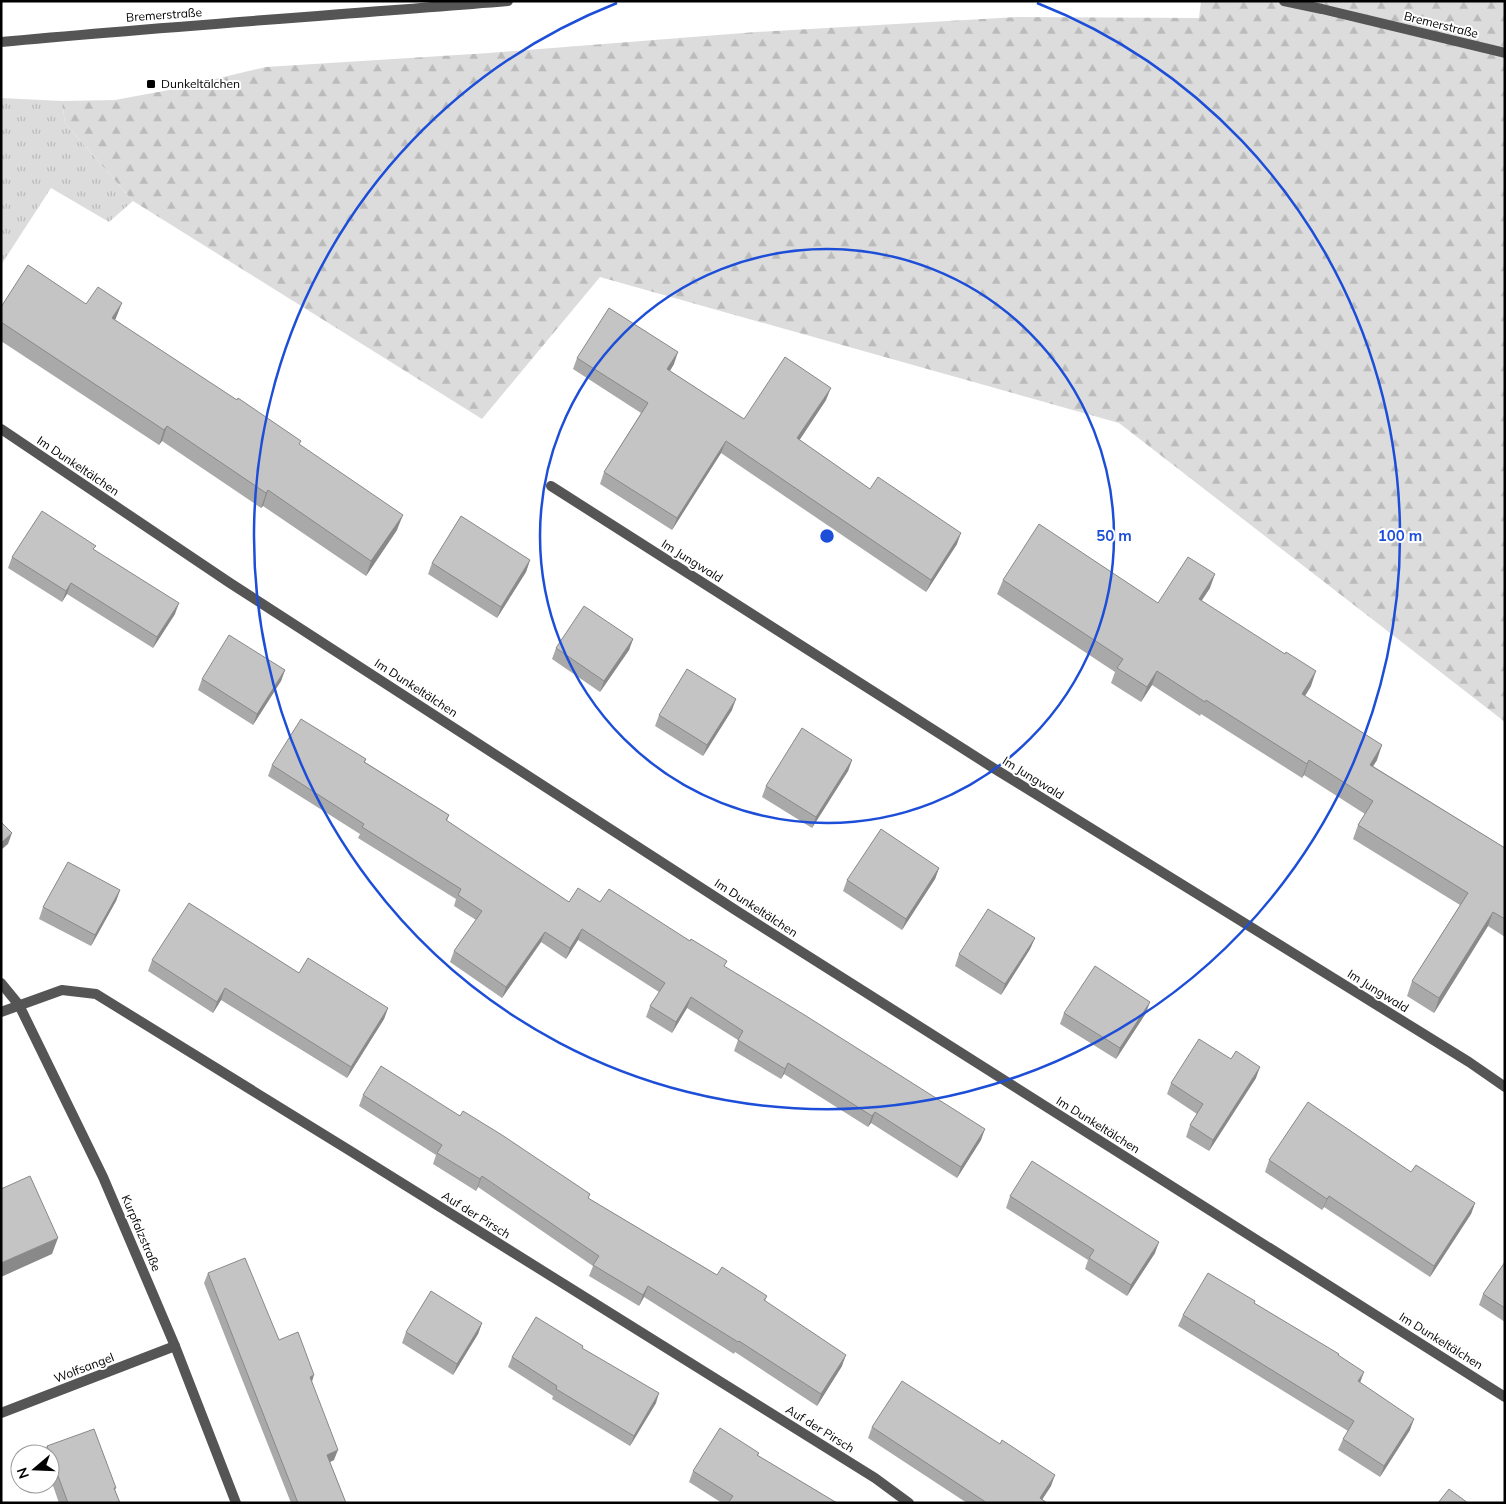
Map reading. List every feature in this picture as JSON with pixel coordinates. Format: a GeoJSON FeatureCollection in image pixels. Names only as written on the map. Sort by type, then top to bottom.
{"type":"FeatureCollection","features":[{"type":"Feature","properties":{"kind":"street","name":"Bremerstraße"},"geometry":{"type":"LineString","coordinates":[[1,42],[144,28],[242,23],[508,1]]}},
{"type":"Feature","properties":{"kind":"street","name":"Bremerstraße"},"geometry":{"type":"LineString","coordinates":[[1284,1],[1505,53]]}},
{"type":"Feature","properties":{"kind":"street","name":"Im Dunkeltälchen"},"geometry":{"type":"LineString","coordinates":[[1,429],[230,583],[737,911],[1505,1397]]}},
{"type":"Feature","properties":{"kind":"street","name":"Im Jungwald"},"geometry":{"type":"LineString","coordinates":[[551,486],[995,769],[1469,1062],[1505,1087]]}},
{"type":"Feature","properties":{"kind":"street","name":"Kurpfalzstraße"},"geometry":{"type":"LineString","coordinates":[[1,983],[18,1005],[103,1177],[175,1346],[236,1503]]}},
{"type":"Feature","properties":{"kind":"street","name":"Auf der Pirsch"},"geometry":{"type":"LineString","coordinates":[[1,1012],[62,990],[96,994],[866,1473],[909,1503]]}},
{"type":"Feature","properties":{"kind":"street","name":"Wolfsangel"},"geometry":{"type":"LineString","coordinates":[[1,1413],[175,1346]]}},
{"type":"Feature","properties":{"kind":"green space"},"geometry":{"type":"Polygon","coordinates":[[[1201,1],[1505,1],[1505,722],[1119,423],[600,277],[482,419],[133,201],[65,123],[62,101],[115,100],[169,90],[266,67],[489,53],[756,32],[1017,17],[1199,18],[1201,1]]]}},
{"type":"Feature","properties":{"kind":"green space"},"geometry":{"type":"Polygon","coordinates":[[[1,98],[62,101],[65,123],[133,201],[109,222],[51,188],[1,265],[1,98]]]}},
{"type":"Feature","properties":{"kind":"building"},"geometry":{"type":"Polygon","coordinates":[[[28,265],[86,304],[98,287],[122,303],[112,318],[237,400],[238,398],[301,441],[299,444],[403,515],[371,561],[268,490],[266,493],[167,426],[164,430],[1,322],[1,307],[28,265]]]}},
{"type":"Feature","properties":{"kind":"building"},"geometry":{"type":"Polygon","coordinates":[[[609,308],[678,352],[667,369],[744,419],[785,357],[831,388],[797,438],[870,489],[878,477],[961,533],[931,580],[726,441],[677,518],[604,472],[648,403],[577,358],[609,308]]]}},
{"type":"Feature","properties":{"kind":"building"},"geometry":{"type":"Polygon","coordinates":[[[42,511],[96,546],[93,549],[179,603],[157,637],[71,583],[66,591],[12,557],[42,511]]]}},
{"type":"Feature","properties":{"kind":"building"},"geometry":{"type":"Polygon","coordinates":[[[461,516],[530,560],[501,607],[432,563],[461,516]]]}},
{"type":"Feature","properties":{"kind":"building"},"geometry":{"type":"Polygon","coordinates":[[[1039,524],[1158,603],[1188,557],[1215,574],[1199,599],[1285,654],[1286,652],[1316,671],[1302,694],[1382,745],[1370,765],[1505,848],[1505,919],[1493,912],[1439,998],[1412,981],[1468,893],[1358,825],[1373,801],[1309,760],[1307,764],[1157,671],[1147,687],[1117,668],[1123,659],[1003,580],[1039,524]]]}},
{"type":"Feature","properties":{"kind":"building"},"geometry":{"type":"Polygon","coordinates":[[[584,606],[633,639],[604,681],[556,648],[584,606]]]}},
{"type":"Feature","properties":{"kind":"building"},"geometry":{"type":"Polygon","coordinates":[[[229,635],[285,670],[257,714],[202,679],[229,635]]]}},
{"type":"Feature","properties":{"kind":"building"},"geometry":{"type":"Polygon","coordinates":[[[687,669],[736,699],[707,745],[659,715],[687,669]]]}},
{"type":"Feature","properties":{"kind":"building"},"geometry":{"type":"Polygon","coordinates":[[[301,719],[366,759],[364,762],[449,815],[446,820],[569,902],[578,888],[600,902],[609,889],[690,941],[691,939],[727,961],[724,966],[985,1129],[961,1167],[875,1112],[872,1116],[788,1063],[785,1069],[738,1040],[743,1031],[691,997],[676,1022],[650,1006],[665,983],[582,929],[570,948],[545,932],[506,987],[454,951],[482,911],[458,895],[461,889],[362,827],[364,824],[272,765],[301,719]]]}},
{"type":"Feature","properties":{"kind":"building"},"geometry":{"type":"Polygon","coordinates":[[[802,728],[852,760],[816,817],[766,786],[802,728]]]}},
{"type":"Feature","properties":{"kind":"building"},"geometry":{"type":"Polygon","coordinates":[[[1,822],[12,833],[1,843],[1,822]]]}},
{"type":"Feature","properties":{"kind":"building"},"geometry":{"type":"Polygon","coordinates":[[[881,829],[939,868],[906,919],[847,880],[881,829]]]}},
{"type":"Feature","properties":{"kind":"building"},"geometry":{"type":"Polygon","coordinates":[[[68,862],[120,890],[95,935],[43,907],[68,862]]]}},
{"type":"Feature","properties":{"kind":"building"},"geometry":{"type":"Polygon","coordinates":[[[189,903],[299,973],[308,958],[388,1008],[351,1067],[225,988],[217,1002],[152,960],[189,903]]]}},
{"type":"Feature","properties":{"kind":"building"},"geometry":{"type":"Polygon","coordinates":[[[988,909],[1035,938],[1005,984],[959,954],[988,909]]]}},
{"type":"Feature","properties":{"kind":"building"},"geometry":{"type":"Polygon","coordinates":[[[1095,966],[1150,1002],[1120,1048],[1064,1013],[1095,966]]]}},
{"type":"Feature","properties":{"kind":"building"},"geometry":{"type":"Polygon","coordinates":[[[1199,1039],[1231,1059],[1236,1051],[1260,1067],[1213,1140],[1190,1125],[1203,1104],[1171,1083],[1199,1039]]]}},
{"type":"Feature","properties":{"kind":"building"},"geometry":{"type":"Polygon","coordinates":[[[381,1066],[460,1116],[463,1111],[502,1135],[590,1194],[588,1198],[717,1275],[722,1267],[767,1296],[764,1300],[846,1355],[821,1394],[739,1341],[648,1286],[643,1295],[593,1265],[599,1256],[482,1176],[480,1179],[437,1153],[442,1145],[363,1095],[381,1066]]]}},
{"type":"Feature","properties":{"kind":"building"},"geometry":{"type":"Polygon","coordinates":[[[1308,1102],[1411,1172],[1416,1165],[1475,1203],[1434,1266],[1329,1196],[1327,1199],[1269,1160],[1308,1102]]]}},
{"type":"Feature","properties":{"kind":"building"},"geometry":{"type":"Polygon","coordinates":[[[1032,1161],[1159,1242],[1131,1285],[1089,1258],[1094,1250],[1010,1196],[1032,1161]]]}},
{"type":"Feature","properties":{"kind":"building"},"geometry":{"type":"Polygon","coordinates":[[[30,1176],[58,1238],[1,1263],[1,1189],[30,1176]]]}},
{"type":"Feature","properties":{"kind":"building"},"geometry":{"type":"Polygon","coordinates":[[[245,1258],[279,1340],[298,1332],[314,1375],[310,1377],[338,1450],[327,1455],[346,1503],[298,1503],[208,1273],[245,1258]]]}},
{"type":"Feature","properties":{"kind":"building"},"geometry":{"type":"Polygon","coordinates":[[[1505,1262],[1505,1308],[1483,1294],[1505,1262]]]}},
{"type":"Feature","properties":{"kind":"building"},"geometry":{"type":"Polygon","coordinates":[[[1208,1273],[1339,1354],[1364,1372],[1358,1381],[1414,1419],[1384,1466],[1343,1439],[1354,1421],[1183,1315],[1208,1273]]]}},
{"type":"Feature","properties":{"kind":"building"},"geometry":{"type":"Polygon","coordinates":[[[431,1291],[482,1323],[457,1364],[406,1332],[431,1291]]]}},
{"type":"Feature","properties":{"kind":"building"},"geometry":{"type":"Polygon","coordinates":[[[536,1317],[583,1346],[582,1348],[659,1393],[634,1436],[556,1389],[557,1386],[512,1357],[536,1317]]]}},
{"type":"Feature","properties":{"kind":"building"},"geometry":{"type":"Polygon","coordinates":[[[902,1381],[1000,1444],[1002,1440],[1055,1475],[1040,1498],[1047,1503],[987,1503],[872,1427],[902,1381]]]}},
{"type":"Feature","properties":{"kind":"building"},"geometry":{"type":"Polygon","coordinates":[[[720,1428],[759,1453],[757,1455],[837,1503],[728,1503],[733,1496],[693,1471],[720,1428]]]}},
{"type":"Feature","properties":{"kind":"building"},"geometry":{"type":"Polygon","coordinates":[[[94,1429],[120,1503],[68,1503],[60,1481],[60,1444],[53,1444],[94,1429]]]}},
{"type":"Feature","properties":{"kind":"building"},"geometry":{"type":"Polygon","coordinates":[[[1449,1489],[1468,1503],[1438,1503],[1449,1489]]]}},
{"type":"Feature","properties":{"kind":"place","name":"Dunkeltälchen"},"geometry":{"type":"Point","coordinates":[151,84]}}]}
